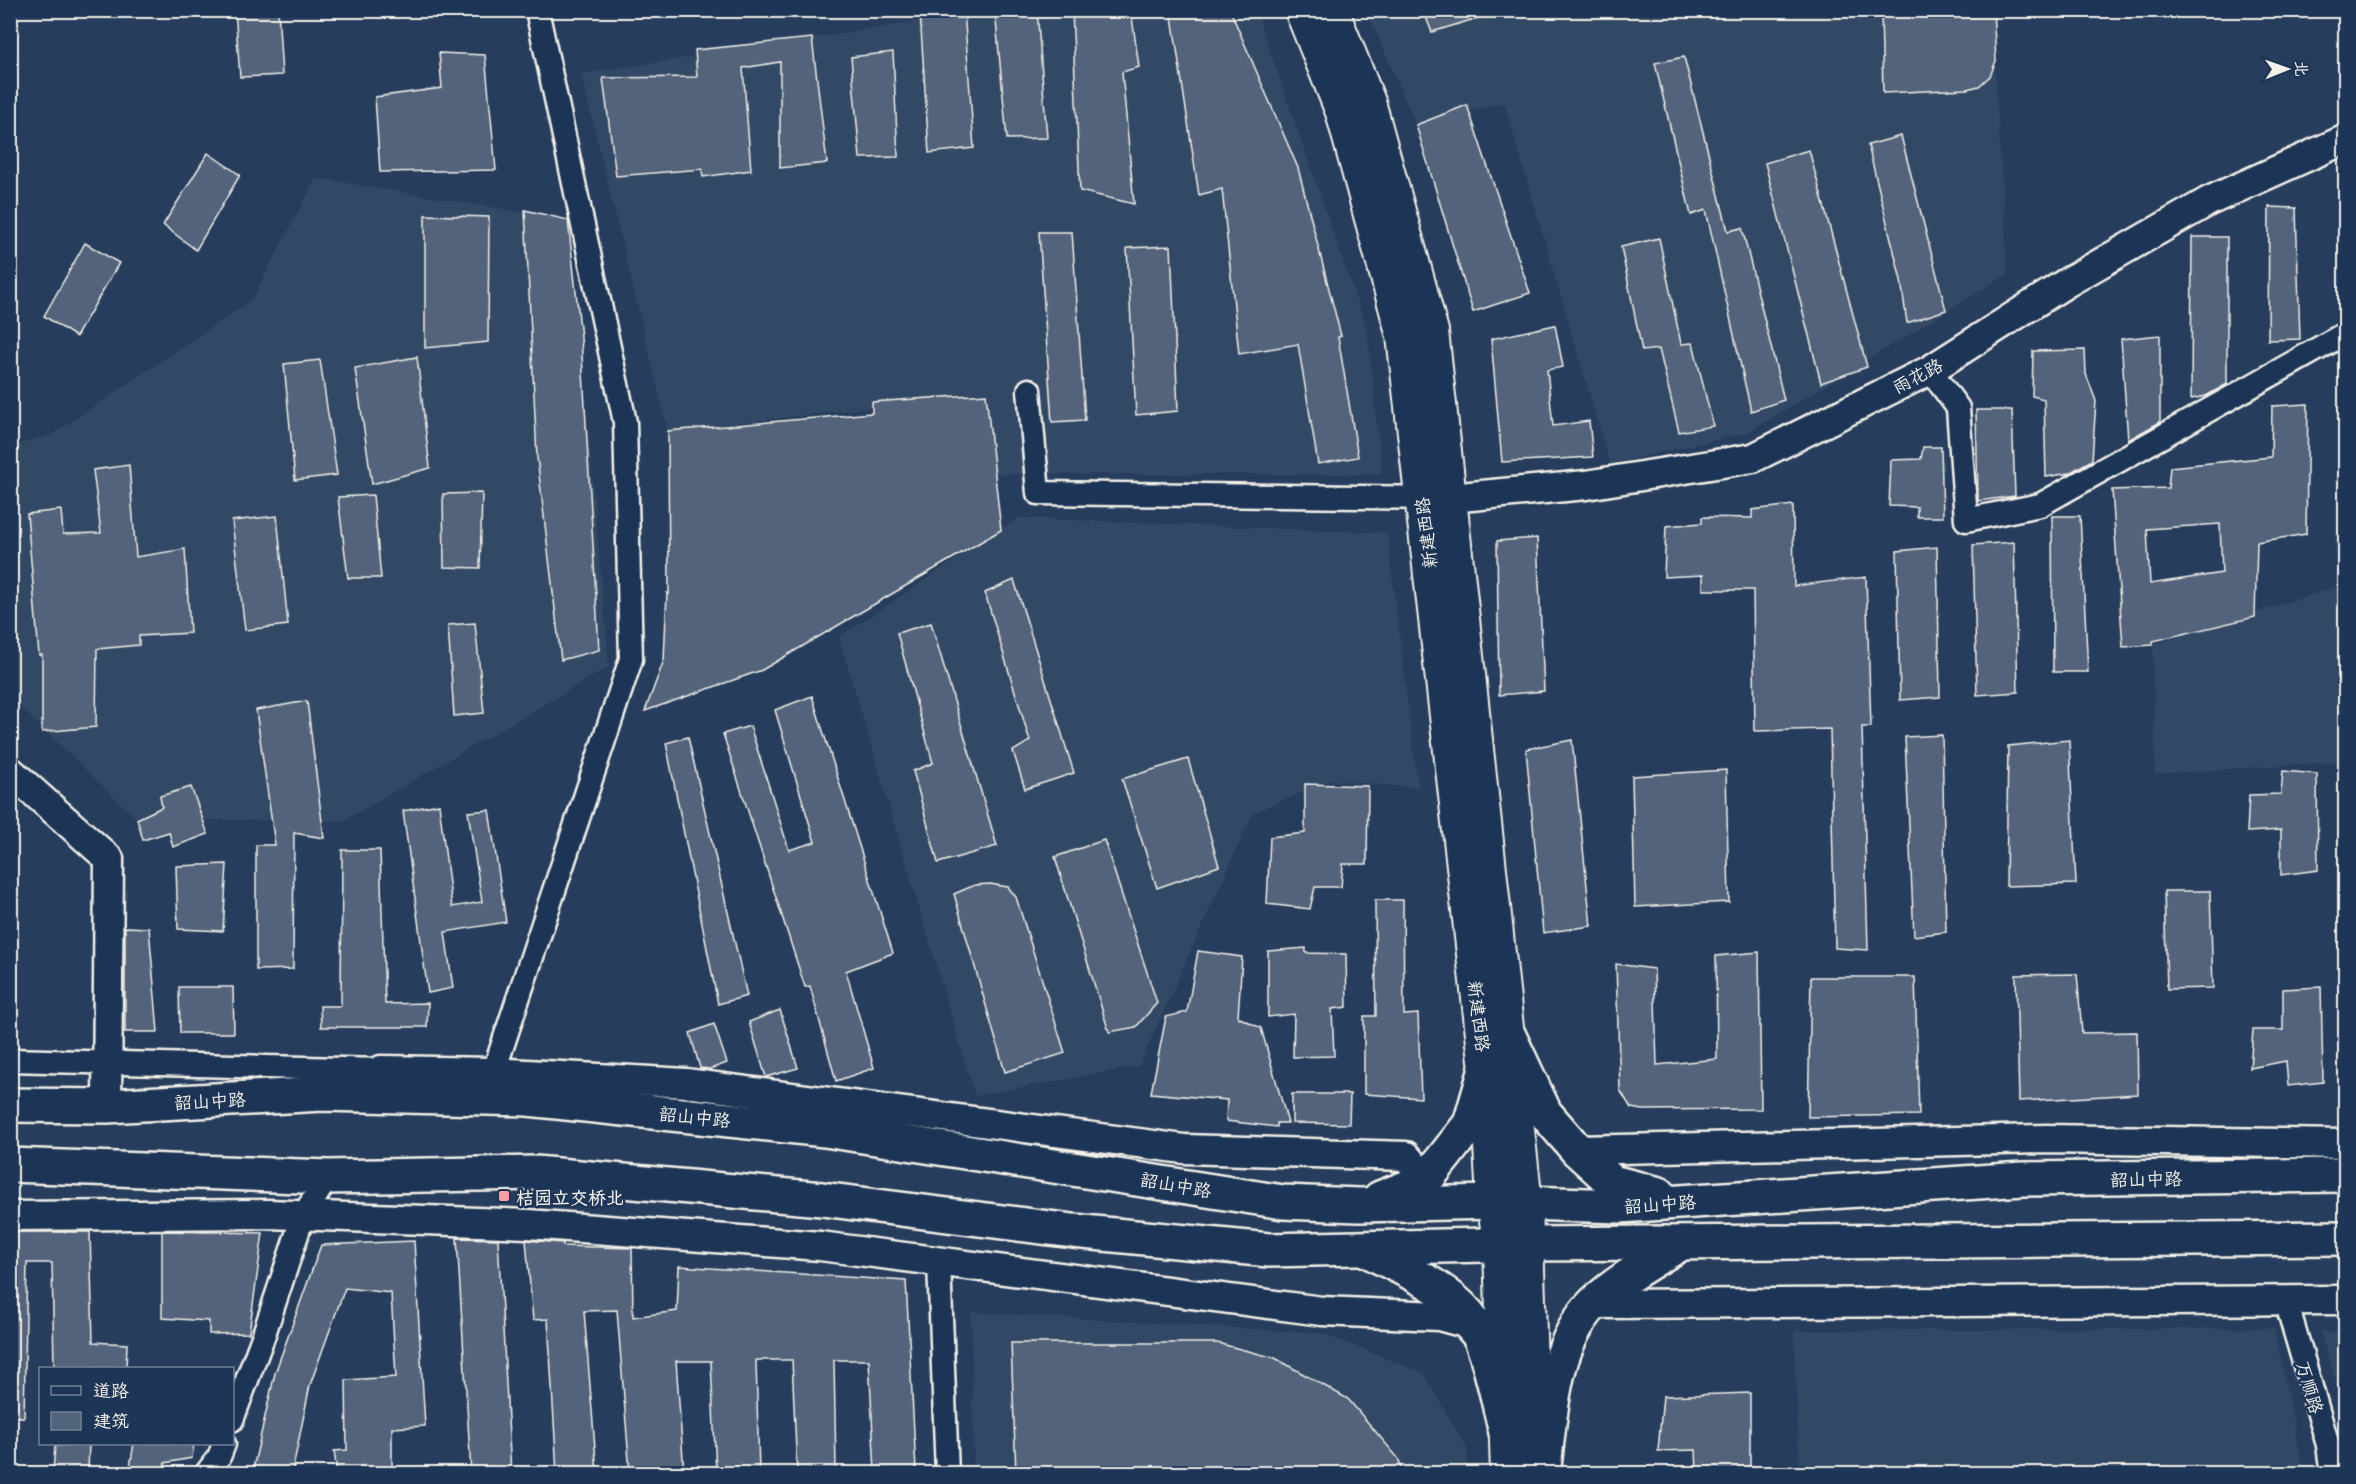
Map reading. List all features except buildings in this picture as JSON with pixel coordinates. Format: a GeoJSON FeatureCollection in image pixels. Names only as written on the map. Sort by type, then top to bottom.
{"type":"FeatureCollection","features":[{"type":"Feature","properties":{"kind":"main road","name":"新建西路"},"geometry":{"type":"LineString","coordinates":[[1301,10],[1342,112],[1403,336],[1436,498],[1509,1036],[1526,1204],[1514,1246]]}},
{"type":"Feature","properties":{"kind":"main road","name":"新建西路"},"geometry":{"type":"LineString","coordinates":[[1332,10],[1369,102],[1432,331],[1436,498],[1486,1069],[1494,1202],[1514,1246]]}},
{"type":"Feature","properties":{"kind":"main road"},"geometry":{"type":"LineString","coordinates":[[1509,1036],[1545,1113],[1577,1150],[1612,1182],[1686,1201]]}},
{"type":"Feature","properties":{"kind":"main road"},"geometry":{"type":"LineString","coordinates":[[1359,1206],[1426,1179],[1470,1124],[1486,1069]]}},
{"type":"Feature","properties":{"kind":"main road","name":"韶山中路"},"geometry":{"type":"LineString","coordinates":[[10,1105],[107,1106],[322,1094],[434,1096],[489,1085],[528,1099],[825,1130],[1283,1202],[1359,1206],[1494,1202],[1620,1206],[2023,1179],[2346,1175]]}},
{"type":"Feature","properties":{"kind":"main road"},"geometry":{"type":"LineString","coordinates":[[10,1165],[328,1177],[535,1173],[822,1199],[1072,1231],[1257,1249],[2346,1238]]}},
{"type":"Feature","properties":{"kind":"main road"},"geometry":{"type":"LineString","coordinates":[[1543,1473],[1558,1368],[1579,1322],[1594,1304],[1626,1278],[1680,1244]]}},
{"type":"Feature","properties":{"kind":"main road"},"geometry":{"type":"LineString","coordinates":[[1507,1473],[1506,1432],[1514,1246]]}},
{"type":"Feature","properties":{"kind":"main road"},"geometry":{"type":"LineString","coordinates":[[1514,1246],[1534,1473]]}},
{"type":"Feature","properties":{"kind":"main road"},"geometry":{"type":"LineString","coordinates":[[1366,1249],[1447,1295],[1469,1315],[1481,1342],[1506,1432]]}},
{"type":"Feature","properties":{"kind":"street"},"geometry":{"type":"LineString","coordinates":[[489,1085],[631,659],[626,422],[537,10]]}},
{"type":"Feature","properties":{"kind":"street","name":"雨花路"},"geometry":{"type":"LineString","coordinates":[[1436,498],[1586,485],[1753,458],[1930,369],[2066,283],[2209,201],[2346,139]]}},
{"type":"Feature","properties":{"kind":"street"},"geometry":{"type":"LineString","coordinates":[[1930,369],[1958,408],[1966,520],[2040,505],[2346,333]]}},
{"type":"Feature","properties":{"kind":"street"},"geometry":{"type":"LineString","coordinates":[[1029,390],[1038,493],[1436,498]]}},
{"type":"Feature","properties":{"kind":"street"},"geometry":{"type":"LineString","coordinates":[[10,771],[109,859],[107,1106]]}},
{"type":"Feature","properties":{"kind":"street"},"geometry":{"type":"LineString","coordinates":[[10,1060],[381,1070],[489,1085],[686,1083],[1184,1149],[1406,1156],[1426,1179]]}},
{"type":"Feature","properties":{"kind":"street"},"geometry":{"type":"LineString","coordinates":[[381,1070],[434,1096]]}},
{"type":"Feature","properties":{"kind":"street"},"geometry":{"type":"LineString","coordinates":[[1577,1150],[2046,1138],[2346,1144]]}},
{"type":"Feature","properties":{"kind":"street"},"geometry":{"type":"LineString","coordinates":[[234,1415],[264,1337],[303,1216],[328,1177]]}},
{"type":"Feature","properties":{"kind":"street"},"geometry":{"type":"LineString","coordinates":[[10,1216],[303,1216],[528,1224],[820,1246],[1322,1311],[1439,1316],[1465,1323],[1481,1342]]}},
{"type":"Feature","properties":{"kind":"street"},"geometry":{"type":"LineString","coordinates":[[939,1262],[947,1473]]}},
{"type":"Feature","properties":{"kind":"street"},"geometry":{"type":"LineString","coordinates":[[1594,1304],[2346,1300]]}},
{"type":"Feature","properties":{"kind":"street","name":"万顺路"},"geometry":{"type":"LineString","coordinates":[[2286,1301],[2328,1445],[2332,1473]]}},
{"type":"Feature","properties":{"kind":"street"},"geometry":{"type":"LineString","coordinates":[[206,1473],[219,1457],[223,1445]]}},
{"type":"Feature","properties":{"kind":"shaded area"},"geometry":{"type":"Polygon","coordinates":[[[986,11],[1256,11],[1367,329],[1382,474],[994,474],[986,394],[668,431],[581,74],[986,11]]]}},
{"type":"Feature","properties":{"kind":"shaded area"},"geometry":{"type":"Polygon","coordinates":[[[1367,11],[1991,11],[2008,274],[1749,432],[1610,464],[1504,102],[1416,125],[1367,11]]]}},
{"type":"Feature","properties":{"kind":"shaded area"},"geometry":{"type":"Polygon","coordinates":[[[316,178],[569,220],[609,667],[343,821],[137,819],[11,698],[10,447],[53,434],[252,300],[316,178]]]}},
{"type":"Feature","properties":{"kind":"shaded area"},"geometry":{"type":"Polygon","coordinates":[[[1019,518],[1387,533],[1418,788],[1330,780],[1253,813],[1139,1066],[975,1096],[839,637],[1019,518]]]}},
{"type":"Feature","properties":{"kind":"shaded area"},"geometry":{"type":"Polygon","coordinates":[[[2345,534],[2345,761],[2155,774],[2153,645],[2339,586],[2334,538],[2345,534]]]}},
{"type":"Feature","properties":{"kind":"shaded area"},"geometry":{"type":"Polygon","coordinates":[[[971,1312],[1321,1333],[1423,1373],[1467,1448],[1468,1473],[974,1473],[971,1312]]]}},
{"type":"Feature","properties":{"kind":"shaded area"},"geometry":{"type":"Polygon","coordinates":[[[2274,1328],[2304,1473],[1800,1473],[1794,1331],[2274,1328]]]}},
{"type":"Feature","properties":{"kind":"shaded area"},"geometry":{"type":"Polygon","coordinates":[[[2320,1332],[2345,1333],[2345,1409],[2320,1332]]]}},
{"type":"Feature","properties":{"kind":"place","name":"桔园立交桥北"},"geometry":{"type":"Point","coordinates":[504,1196]}}]}
